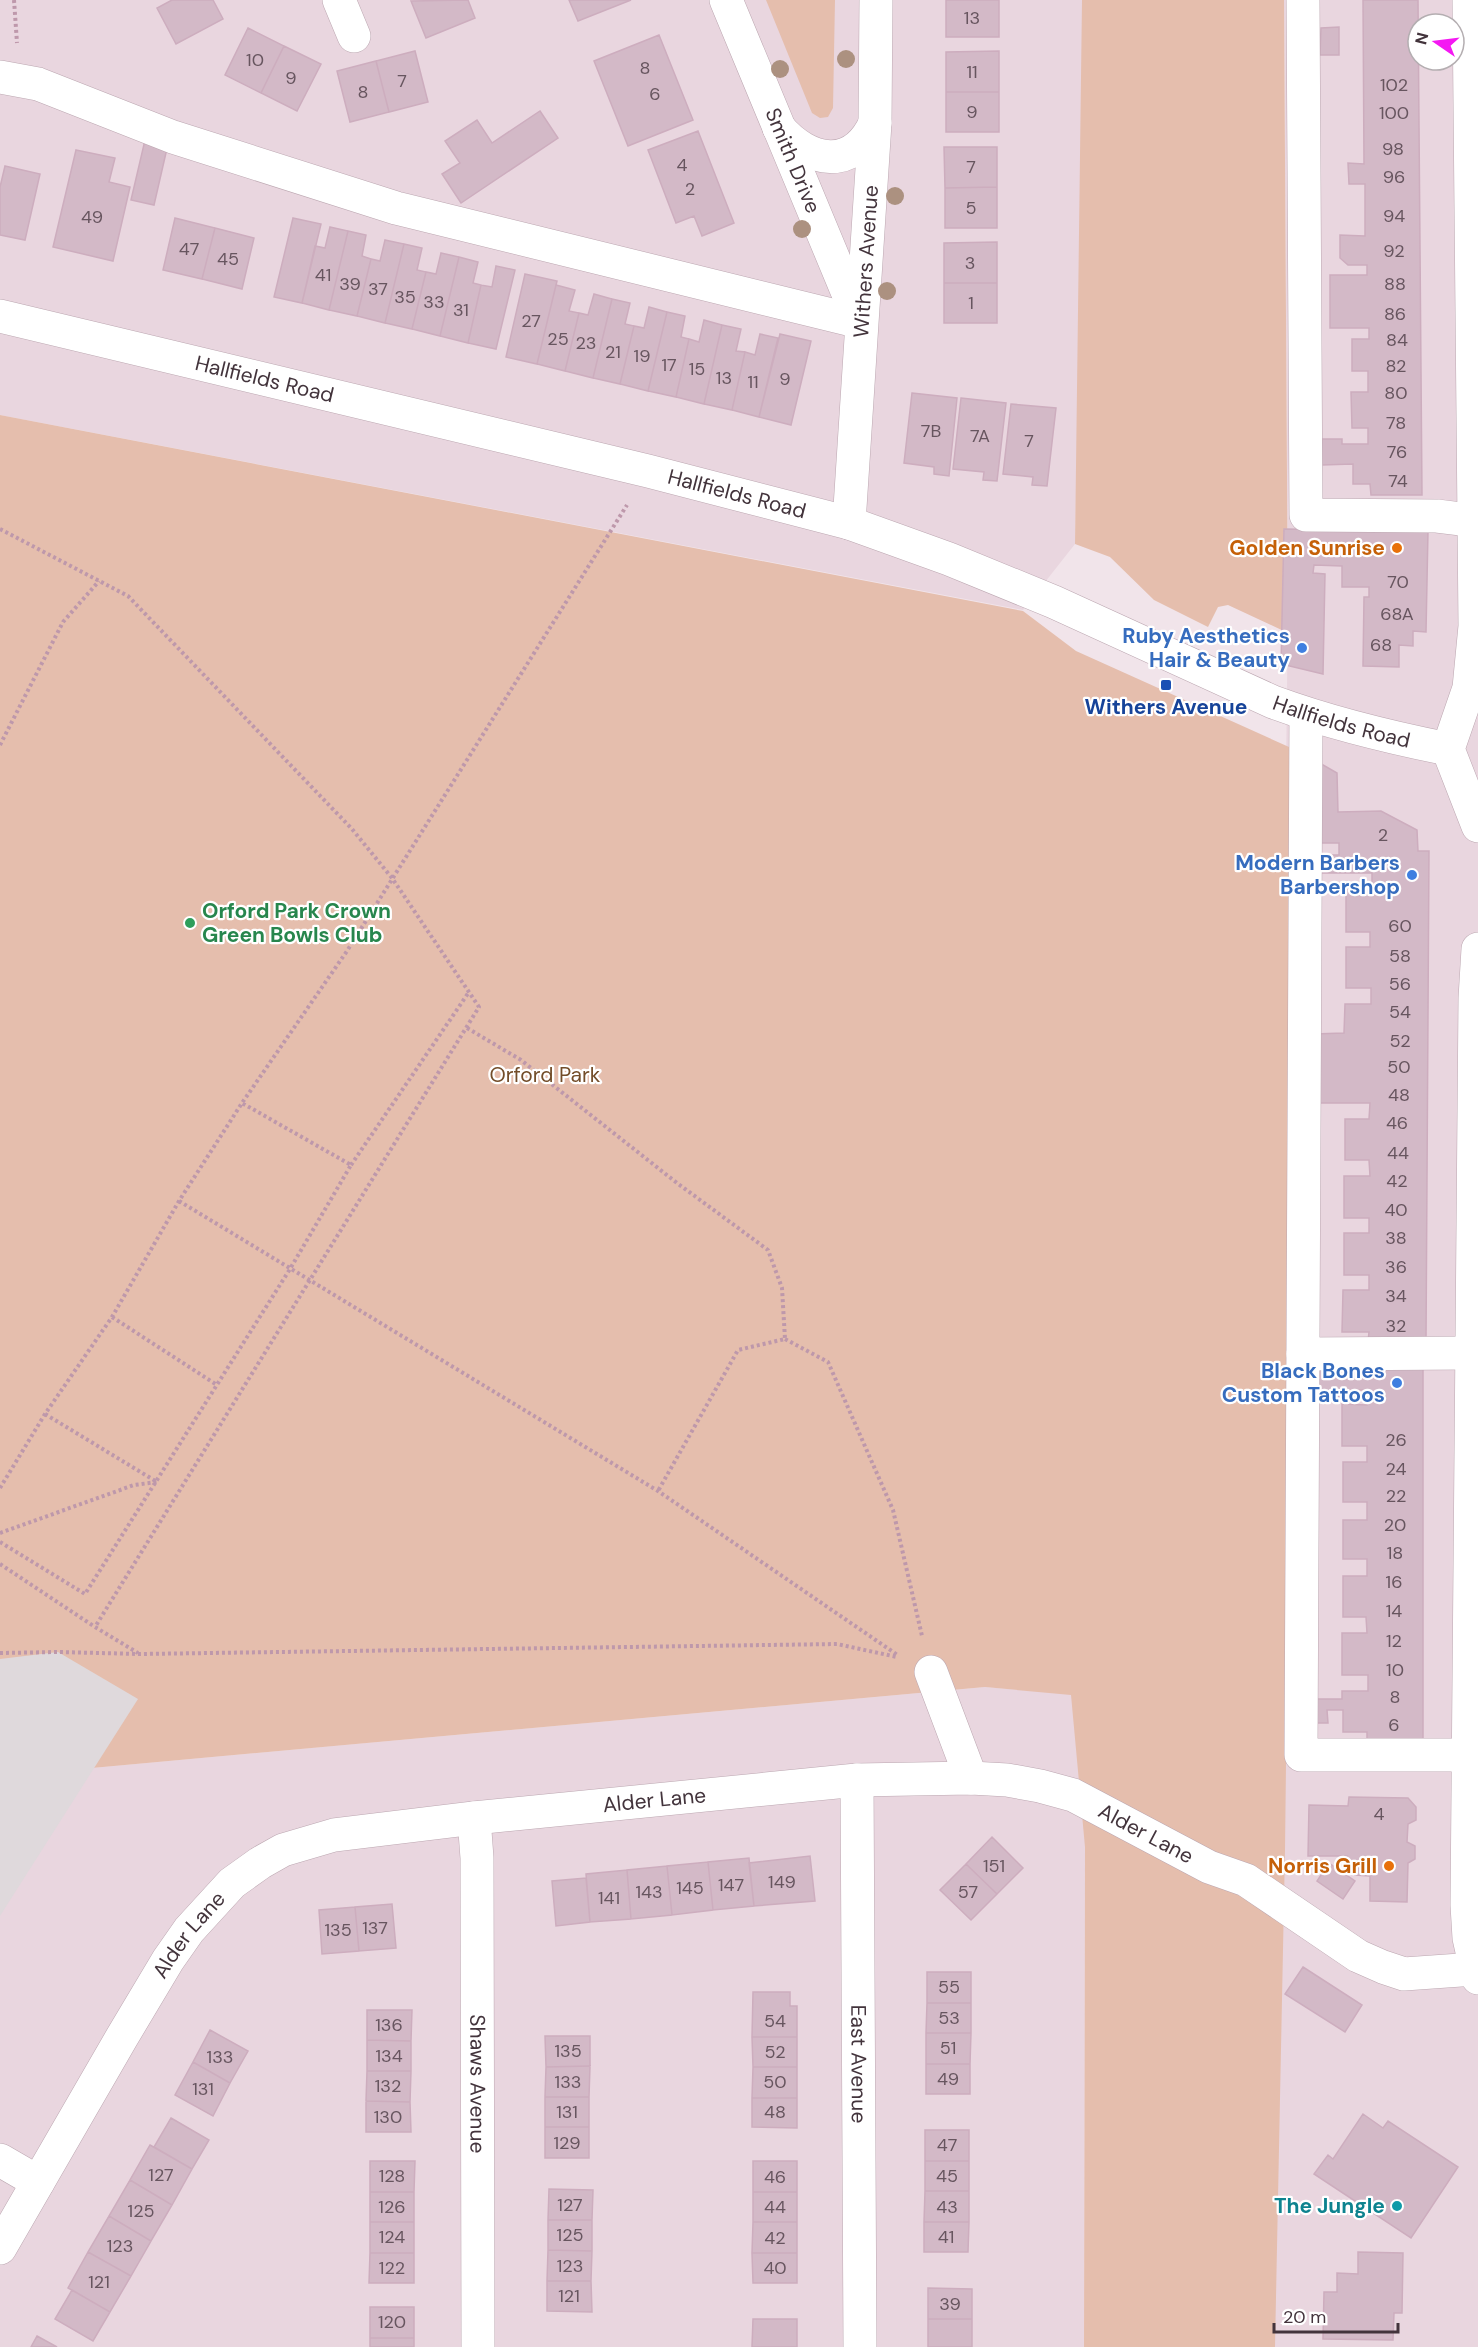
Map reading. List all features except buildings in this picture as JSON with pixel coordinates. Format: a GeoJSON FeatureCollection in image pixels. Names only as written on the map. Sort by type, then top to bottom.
{"type":"FeatureCollection","features":[{"type":"Feature","properties":{"kind":"street"},"geometry":{"type":"LineString","coordinates":[[339,0],[354,36]]}},
{"type":"Feature","properties":{"kind":"street","name":"Smith Drive"},"geometry":{"type":"LineString","coordinates":[[726,0],[860,322]]}},
{"type":"Feature","properties":{"kind":"street","name":"Withers Avenue"},"geometry":{"type":"LineString","coordinates":[[849,523],[860,322],[875,123],[876,0]]}},
{"type":"Feature","properties":{"kind":"street"},"geometry":{"type":"LineString","coordinates":[[1303,0],[1306,514],[1437,516],[1476,521]]}},
{"type":"Feature","properties":{"kind":"street"},"geometry":{"type":"LineString","coordinates":[[1469,0],[1474,140],[1476,521],[1474,626],[1469,688],[1448,749],[1478,826]]}},
{"type":"Feature","properties":{"kind":"street"},"geometry":{"type":"LineString","coordinates":[[0,77],[38,84],[173,137],[396,207],[860,322]]}},
{"type":"Feature","properties":{"kind":"street"},"geometry":{"type":"LineString","coordinates":[[778,126],[803,150],[831,157],[847,154],[860,147],[869,137],[875,123]]}},
{"type":"Feature","properties":{"kind":"street","name":"Hallfields Road"},"geometry":{"type":"LineString","coordinates":[[0,316],[648,471],[849,523],[949,559],[1054,602],[1273,702],[1378,735],[1448,749]]}},
{"type":"Feature","properties":{"kind":"street"},"geometry":{"type":"LineString","coordinates":[[1306,714],[1301,1755],[1469,1755]]}},
{"type":"Feature","properties":{"kind":"street"},"geometry":{"type":"LineString","coordinates":[[1477,1974],[1469,1938],[1467,1905],[1475,998],[1478,949]]}},
{"type":"Feature","properties":{"kind":"street"},"geometry":{"type":"LineString","coordinates":[[1303,1354],[1471,1353]]}},
{"type":"Feature","properties":{"kind":"street"},"geometry":{"type":"LineString","coordinates":[[931,1672],[971,1778]]}},
{"type":"Feature","properties":{"kind":"street","name":"Alder Lane"},"geometry":{"type":"LineString","coordinates":[[0,2248],[168,1960],[189,1930],[232,1883],[283,1850],[309,1842],[369,1830],[857,1780],[971,1778],[1040,1786],[1073,1795],[1209,1867],[1246,1880],[1358,1956],[1383,1967],[1404,1974],[1477,1974]]}},
{"type":"Feature","properties":{"kind":"street","name":"East Avenue"},"geometry":{"type":"LineString","coordinates":[[857,1780],[860,2347]]}},
{"type":"Feature","properties":{"kind":"street","name":"Shaws Avenue"},"geometry":{"type":"LineString","coordinates":[[474,1818],[477,1858],[478,2347]]}},
{"type":"Feature","properties":{"kind":"street"},"geometry":{"type":"LineString","coordinates":[[0,2160],[38,2182]]}},
{"type":"Feature","properties":{"kind":"path"},"geometry":{"type":"LineString","coordinates":[[0,1488],[45,1414],[112,1317],[179,1201],[242,1103],[348,951],[648,471]]}},
{"type":"Feature","properties":{"kind":"path"},"geometry":{"type":"LineString","coordinates":[[0,530],[128,596],[352,829],[392,878],[479,1007],[95,1627]]}},
{"type":"Feature","properties":{"kind":"path"},"geometry":{"type":"LineString","coordinates":[[0,745],[63,621],[99,581]]}},
{"type":"Feature","properties":{"kind":"path"},"geometry":{"type":"LineString","coordinates":[[0,1542],[85,1594],[290,1269],[351,1165],[469,992]]}},
{"type":"Feature","properties":{"kind":"path"},"geometry":{"type":"LineString","coordinates":[[466,1028],[520,1060],[677,1183],[768,1250],[782,1288],[785,1339]]}},
{"type":"Feature","properties":{"kind":"path"},"geometry":{"type":"LineString","coordinates":[[242,1103],[351,1165]]}},
{"type":"Feature","properties":{"kind":"path"},"geometry":{"type":"LineString","coordinates":[[0,1653],[140,1654],[837,1644],[902,1658],[658,1491],[179,1201]]}},
{"type":"Feature","properties":{"kind":"path"},"geometry":{"type":"LineString","coordinates":[[112,1317],[217,1386]]}},
{"type":"Feature","properties":{"kind":"path"},"geometry":{"type":"LineString","coordinates":[[658,1491],[738,1350],[785,1339],[828,1362],[893,1510],[931,1672]]}},
{"type":"Feature","properties":{"kind":"path"},"geometry":{"type":"LineString","coordinates":[[45,1414],[157,1482]]}},
{"type":"Feature","properties":{"kind":"path"},"geometry":{"type":"LineString","coordinates":[[0,1533],[134,1485],[157,1482]]}},
{"type":"Feature","properties":{"kind":"path"},"geometry":{"type":"LineString","coordinates":[[0,1564],[140,1654]]}},
{"type":"Feature","properties":{"kind":"shaded area"},"geometry":{"type":"Polygon","coordinates":[[[0,0],[1086,0],[1075,544],[1023,610],[0,415],[0,0]]]}},
{"type":"Feature","properties":{"kind":"shaded area"},"geometry":{"type":"Polygon","coordinates":[[[1284,0],[1478,0],[1478,2347],[1253,2347],[1085,1848],[1084,2347],[0,2347],[0,1914],[92,1768],[985,1687],[1275,1711],[1288,605],[1284,0]]]}},
{"type":"Feature","properties":{"kind":"shaded area"},"geometry":{"type":"Polygon","coordinates":[[[58,1652],[138,1699],[0,1916],[0,1659],[58,1652]]]}},
{"type":"Feature","properties":{"kind":"green space"},"geometry":{"type":"Polygon","coordinates":[[[766,0],[835,0],[833,108],[828,117],[820,118],[812,113],[766,0]]]}},
{"type":"Feature","properties":{"kind":"green space"},"geometry":{"type":"Polygon","coordinates":[[[1082,0],[1284,0],[1288,633],[1228,605],[1218,607],[1208,627],[1154,600],[1110,557],[1075,544],[1082,0]]]}},
{"type":"Feature","properties":{"kind":"green space","name":"Orford Park"},"geometry":{"type":"Polygon","coordinates":[[[0,415],[1023,611],[1076,651],[1298,751],[1285,1850],[1275,2347],[1084,2347],[1085,1847],[1071,1695],[985,1687],[92,1768],[0,1914],[0,415]]]}},
{"type":"Feature","properties":{"kind":"place","name":"Golden Sunrise"},"geometry":{"type":"Point","coordinates":[1397,548]}},
{"type":"Feature","properties":{"kind":"place","name":"Ruby Aesthetics Hair & Beauty"},"geometry":{"type":"Point","coordinates":[1302,648]}},
{"type":"Feature","properties":{"kind":"place","name":"Withers Avenue"},"geometry":{"type":"Point","coordinates":[1166,685]}},
{"type":"Feature","properties":{"kind":"place","name":"Modern Barbers Barbershop"},"geometry":{"type":"Point","coordinates":[1412,875]}},
{"type":"Feature","properties":{"kind":"place","name":"Orford Park Crown Green Bowls Club"},"geometry":{"type":"Point","coordinates":[190,923]}},
{"type":"Feature","properties":{"kind":"place","name":"Black Bones Custom Tattoos"},"geometry":{"type":"Point","coordinates":[1397,1383]}},
{"type":"Feature","properties":{"kind":"place","name":"Norris Grill"},"geometry":{"type":"Point","coordinates":[1389,1866]}},
{"type":"Feature","properties":{"kind":"place","name":"The Jungle"},"geometry":{"type":"Point","coordinates":[1397,2206]}}]}
